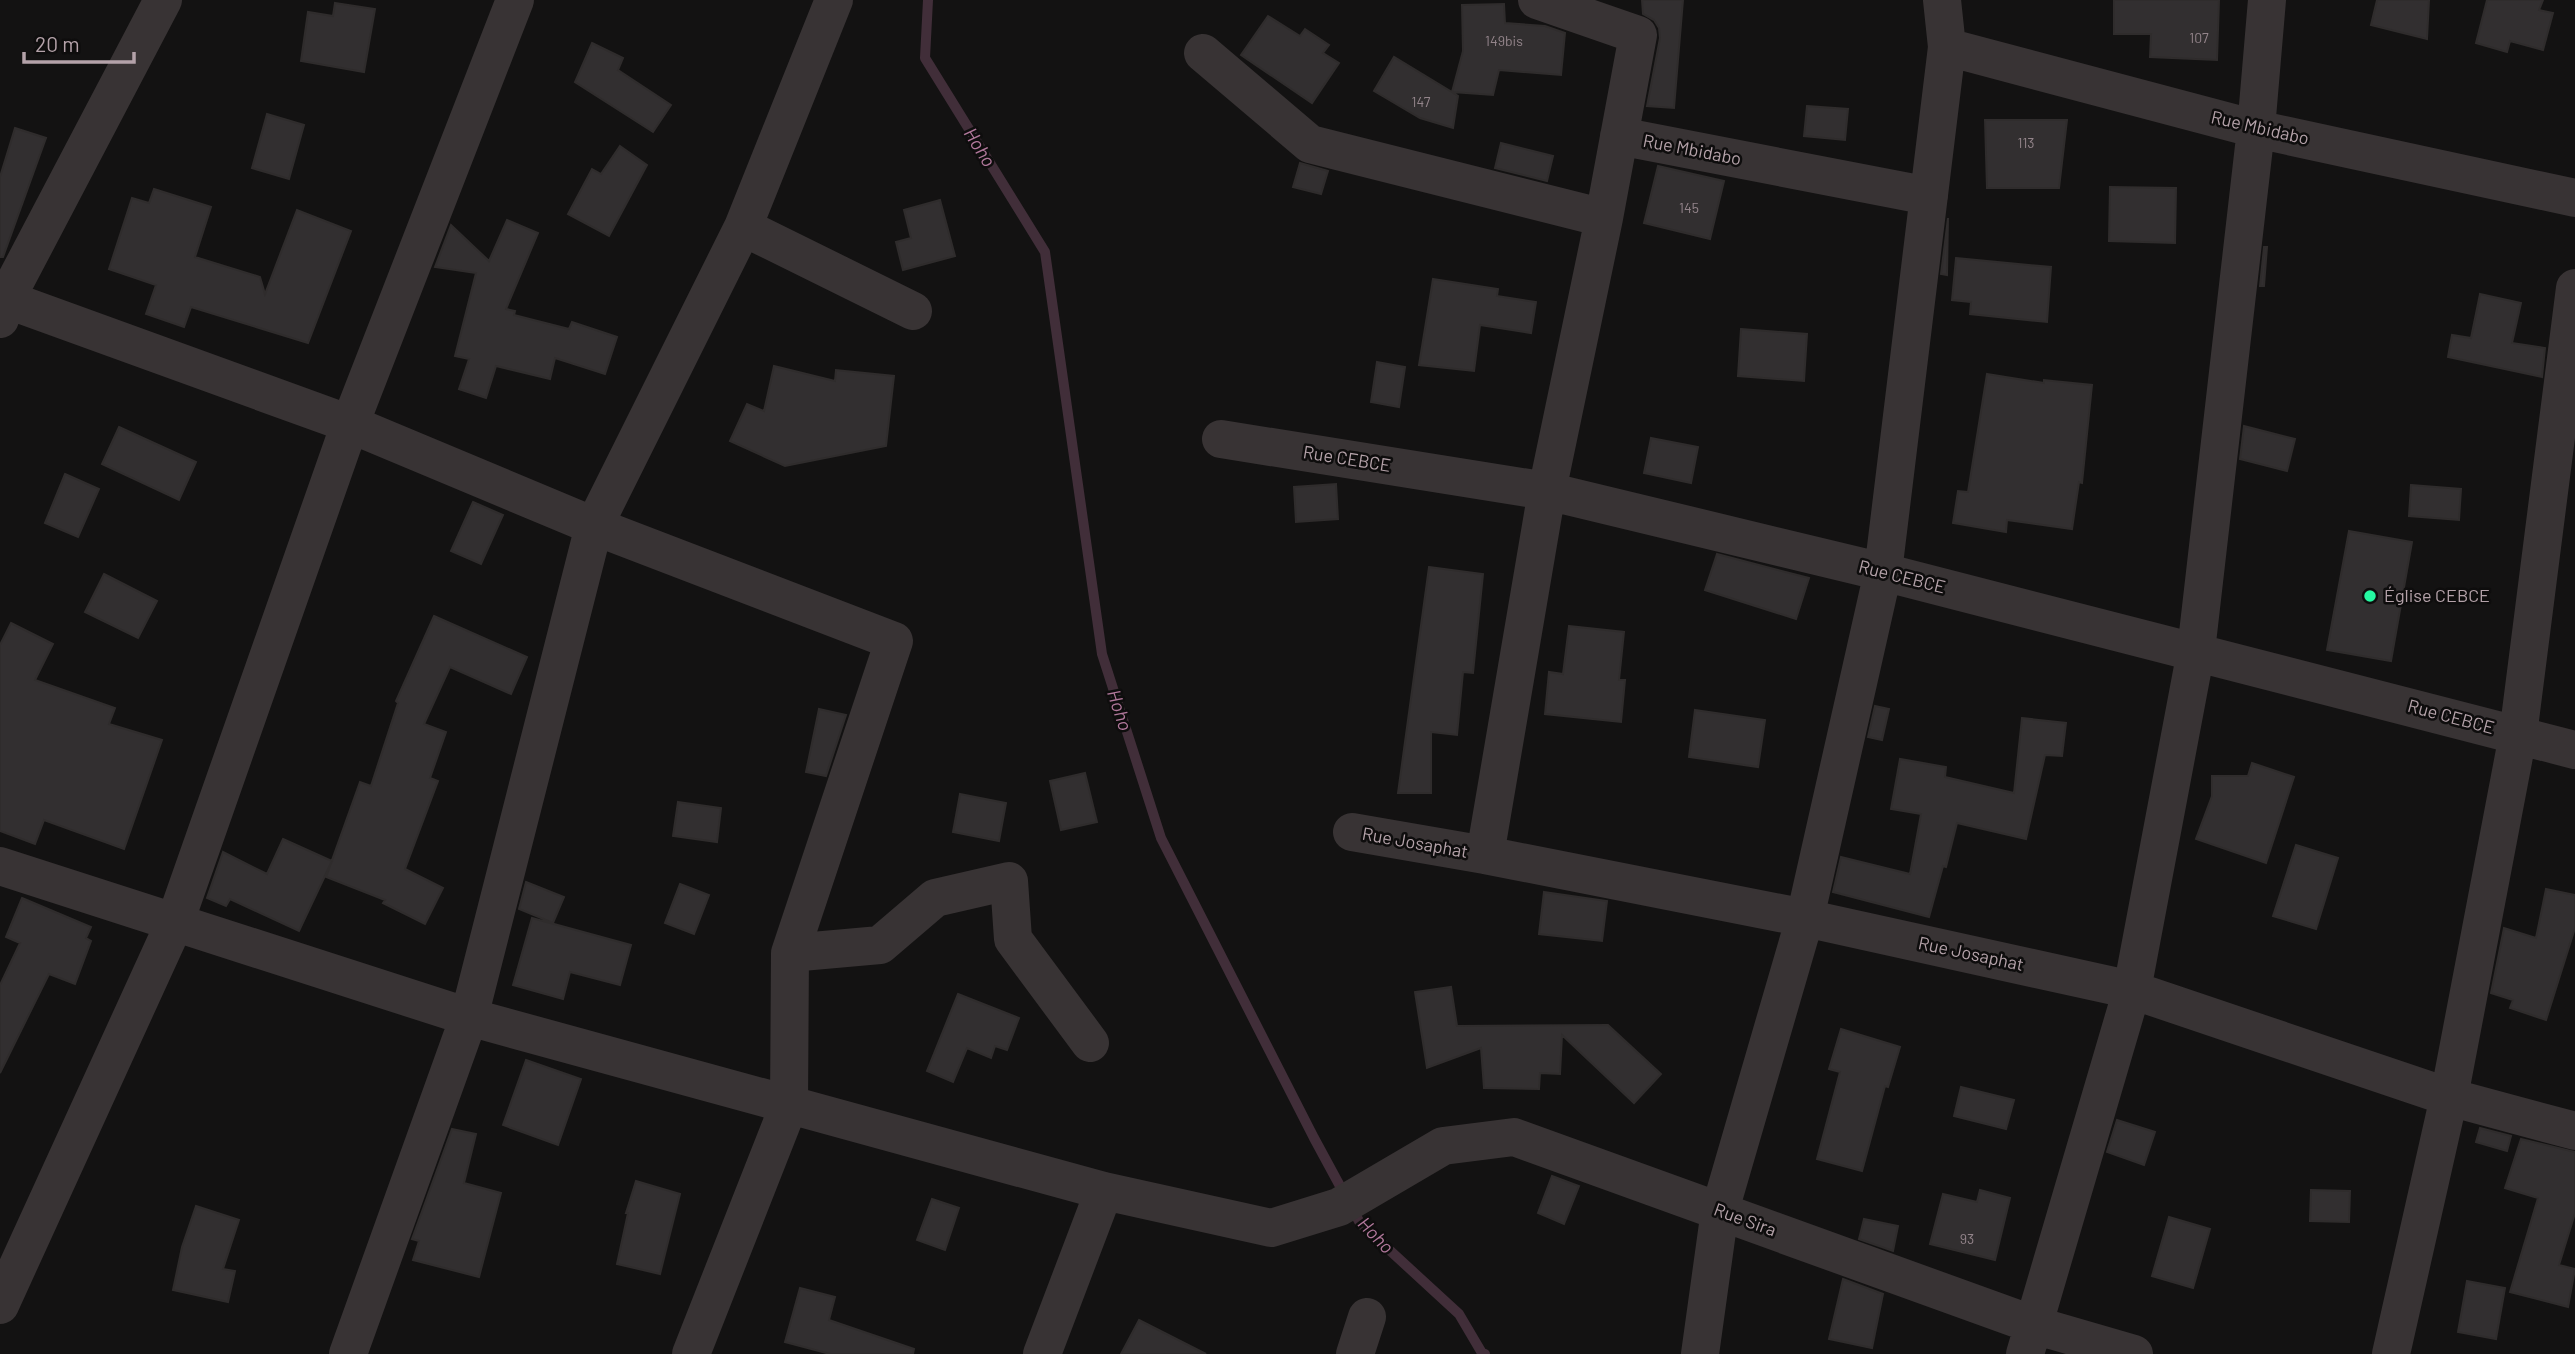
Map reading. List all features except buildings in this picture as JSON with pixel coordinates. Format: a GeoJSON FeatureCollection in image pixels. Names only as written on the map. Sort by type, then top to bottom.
{"type":"FeatureCollection","features":[{"type":"Feature","properties":{"kind":"street"},"geometry":{"type":"LineString","coordinates":[[163,0],[2,305],[350,424],[594,526],[894,641],[790,953],[789,1105],[691,1354]]}},
{"type":"Feature","properties":{"kind":"street"},"geometry":{"type":"LineString","coordinates":[[0,1305],[175,922],[350,424],[515,0]]}},
{"type":"Feature","properties":{"kind":"street"},"geometry":{"type":"LineString","coordinates":[[348,1354],[469,1017],[594,526],[743,227],[834,0]]}},
{"type":"Feature","properties":{"kind":"street"},"geometry":{"type":"LineString","coordinates":[[1485,855],[1547,491],[1604,218],[1638,35],[1537,0]]}},
{"type":"Feature","properties":{"kind":"street"},"geometry":{"type":"LineString","coordinates":[[1700,1354],[1720,1210],[1805,918],[1883,572],[1947,47],[1942,0]]}},
{"type":"Feature","properties":{"kind":"street"},"geometry":{"type":"LineString","coordinates":[[2030,1340],[2132,990],[2196,651],[2256,129],[2267,0]]}},
{"type":"Feature","properties":{"kind":"street","name":"Rue Mbidabo"},"geometry":{"type":"LineString","coordinates":[[1947,47],[2256,129],[2575,198]]}},
{"type":"Feature","properties":{"kind":"street"},"geometry":{"type":"LineString","coordinates":[[1203,53],[1310,144],[1604,218]]}},
{"type":"Feature","properties":{"kind":"street","name":"Rue Mbidabo"},"geometry":{"type":"LineString","coordinates":[[1619,136],[1929,196]]}},
{"type":"Feature","properties":{"kind":"street"},"geometry":{"type":"LineString","coordinates":[[743,227],[913,311]]}},
{"type":"Feature","properties":{"kind":"street"},"geometry":{"type":"LineString","coordinates":[[2391,1354],[2449,1097],[2518,735],[2575,288]]}},
{"type":"Feature","properties":{"kind":"street","name":"Rue CEBCE"},"geometry":{"type":"LineString","coordinates":[[1221,439],[1547,491],[1883,572],[2575,750]]}},
{"type":"Feature","properties":{"kind":"street","name":"Rue Josaphat"},"geometry":{"type":"LineString","coordinates":[[1352,832],[1485,855],[1805,918],[2132,990],[2449,1097],[2575,1131]]}},
{"type":"Feature","properties":{"kind":"street","name":"Rue Sira"},"geometry":{"type":"LineString","coordinates":[[0,866],[469,1017],[1104,1191],[1271,1228],[1350,1200],[1443,1146],[1514,1137],[1720,1210],[2030,1340],[2134,1354]]}},
{"type":"Feature","properties":{"kind":"street"},"geometry":{"type":"LineString","coordinates":[[790,953],[880,945],[935,898],[1009,881],[1013,939],[1090,1042]]}},
{"type":"Feature","properties":{"kind":"street"},"geometry":{"type":"LineString","coordinates":[[1042,1354],[1104,1191]]}},
{"type":"Feature","properties":{"kind":"street"},"geometry":{"type":"LineString","coordinates":[[1355,1354],[1367,1317]]}},
{"type":"Feature","properties":{"kind":"waterway","name":"Hoho"},"geometry":{"type":"LineString","coordinates":[[928,0],[925,58],[1045,252],[1102,654],[1161,838],[1360,1223],[1459,1314],[1485,1354]]}},
{"type":"Feature","properties":{"kind":"place","name":"Église CEBCE"},"geometry":{"type":"Point","coordinates":[2370,596]}}]}
